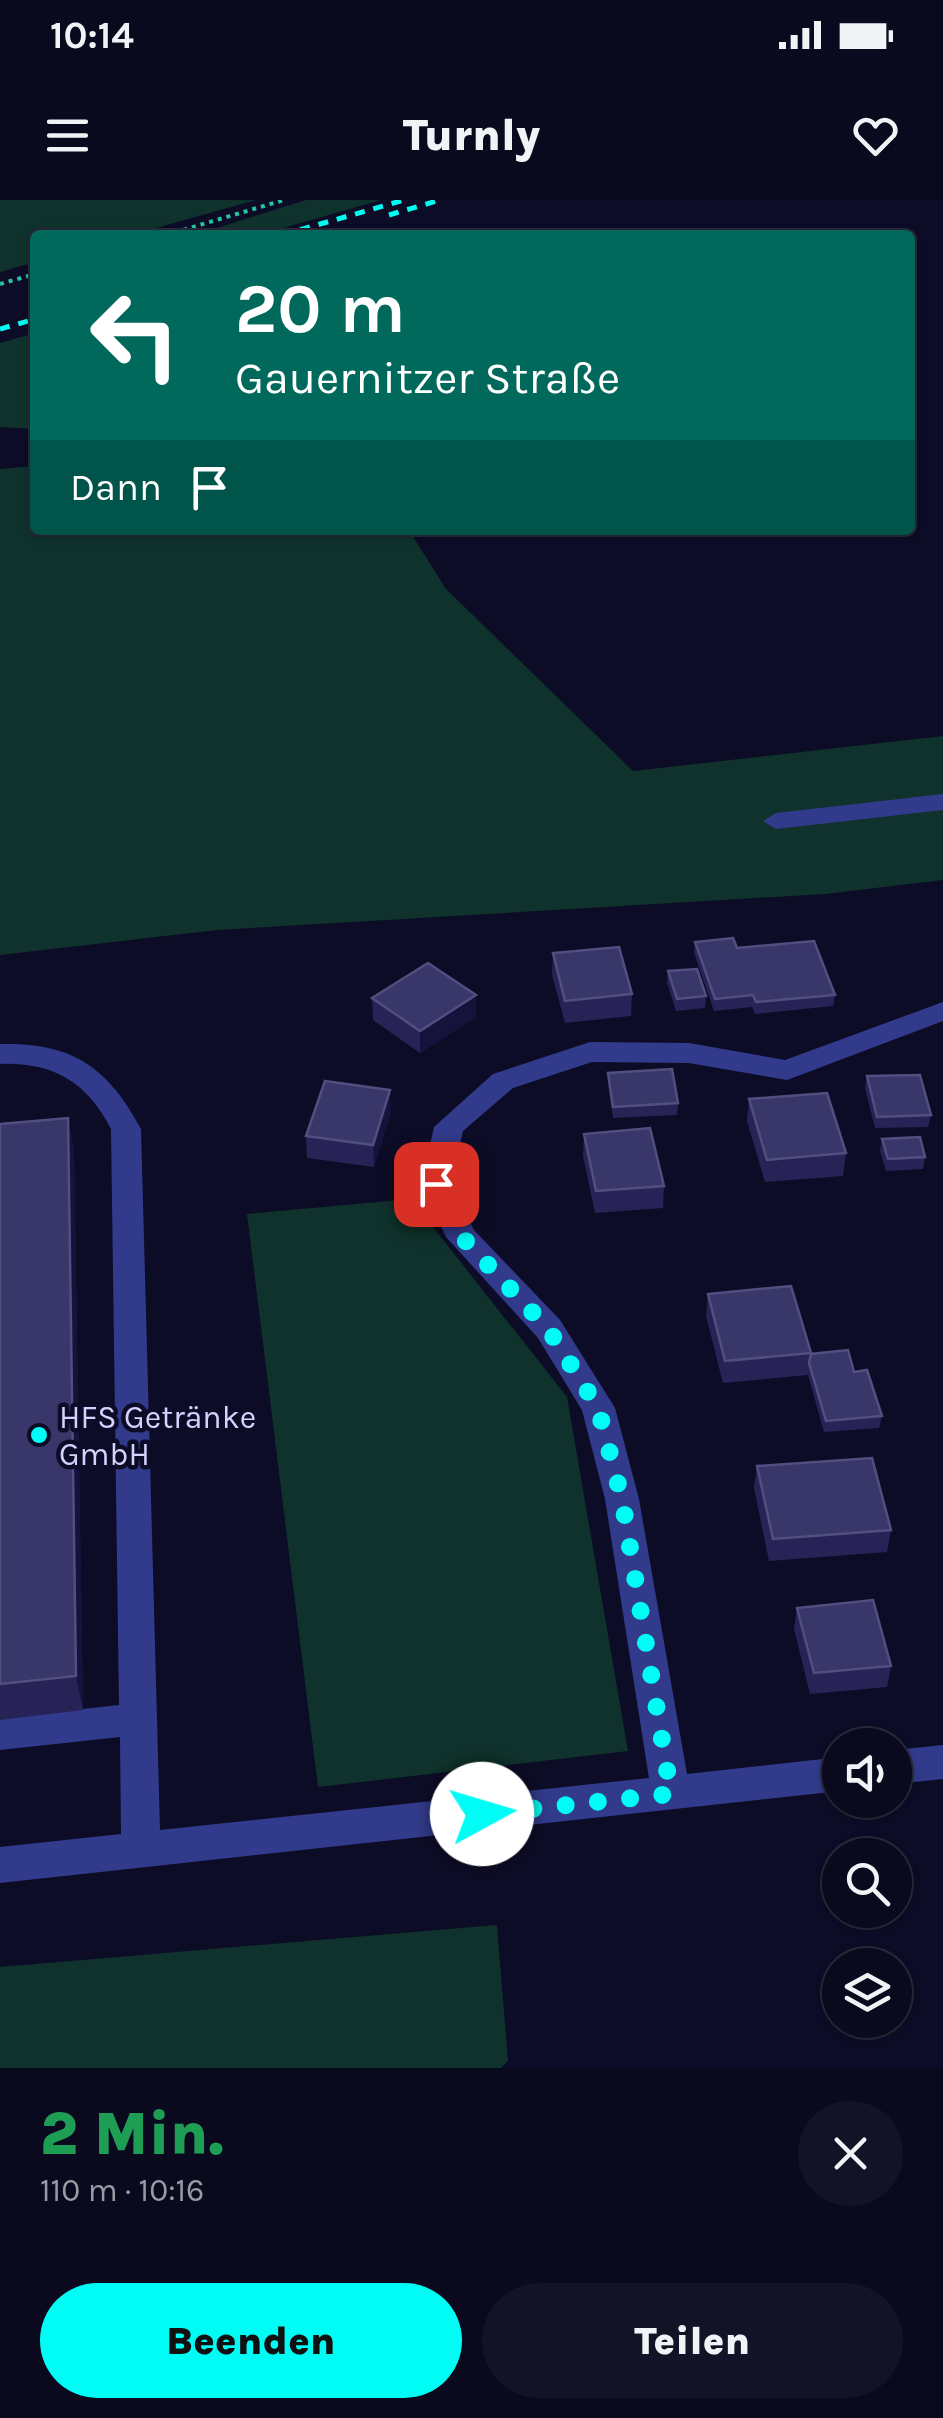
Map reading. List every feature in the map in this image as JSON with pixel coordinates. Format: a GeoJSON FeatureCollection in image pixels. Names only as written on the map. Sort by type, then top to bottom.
{"type":"FeatureCollection","features":[{"type":"Feature","properties":{"kind":"street"},"geometry":{"type":"LineString","coordinates":[[776,821],[943,802]]}},
{"type":"Feature","properties":{"kind":"street"},"geometry":{"type":"LineString","coordinates":[[671,1794],[622,1499],[598,1408],[549,1330],[462,1237],[436,1184],[449,1127],[503,1080],[590,1052],[688,1052],[788,1070],[943,1011]]}},
{"type":"Feature","properties":{"kind":"street"},"geometry":{"type":"LineString","coordinates":[[0,1054],[28,1051],[80,1068],[108,1096],[126,1129],[140,1849]]}},
{"type":"Feature","properties":{"kind":"street"},"geometry":{"type":"LineString","coordinates":[[0,1734],[138,1719]]}},
{"type":"Feature","properties":{"kind":"street"},"geometry":{"type":"LineString","coordinates":[[912,1766],[943,1762]]}},
{"type":"Feature","properties":{"kind":"street"},"geometry":{"type":"LineString","coordinates":[[0,1865],[822,1776]]}},
{"type":"Feature","properties":{"kind":"path"},"geometry":{"type":"LineString","coordinates":[[183,230],[284,200]]}},
{"type":"Feature","properties":{"kind":"path"},"geometry":{"type":"LineString","coordinates":[[0,284],[30,275]]}},
{"type":"Feature","properties":{"kind":"green space"},"geometry":{"type":"Polygon","coordinates":[[[0,200],[256,200],[149,230],[30,230],[30,263],[0,272],[0,200]]]}},
{"type":"Feature","properties":{"kind":"green space"},"geometry":{"type":"Polygon","coordinates":[[[306,200],[381,200],[276,230],[210,230],[306,200]]]}},
{"type":"Feature","properties":{"kind":"green space"},"geometry":{"type":"Polygon","coordinates":[[[30,334],[30,429],[0,427],[0,343],[30,334]]]}},
{"type":"Feature","properties":{"kind":"green space"},"geometry":{"type":"Polygon","coordinates":[[[30,466],[30,535],[412,535],[446,589],[633,771],[943,736],[943,880],[825,894],[217,930],[0,955],[0,469],[30,466]]]}},
{"type":"Feature","properties":{"kind":"green space"},"geometry":{"type":"Polygon","coordinates":[[[411,1199],[567,1397],[628,1751],[318,1787],[247,1214],[411,1199]]]}},
{"type":"Feature","properties":{"kind":"green space"},"geometry":{"type":"Polygon","coordinates":[[[497,1925],[508,2061],[501,2068],[0,2068],[0,1967],[497,1925]]]}},
{"type":"Feature","properties":{"kind":"building"},"geometry":{"type":"Polygon","coordinates":[[[733,938],[737,948],[814,941],[835,995],[756,1002],[753,995],[715,999],[695,942],[733,938]]]}},
{"type":"Feature","properties":{"kind":"building"},"geometry":{"type":"Polygon","coordinates":[[[619,947],[632,994],[565,1001],[553,953],[619,947]]]}},
{"type":"Feature","properties":{"kind":"building"},"geometry":{"type":"Polygon","coordinates":[[[428,963],[476,995],[420,1031],[372,998],[428,963]]]}},
{"type":"Feature","properties":{"kind":"building"},"geometry":{"type":"Polygon","coordinates":[[[697,969],[706,996],[677,999],[668,971],[697,969]]]}},
{"type":"Feature","properties":{"kind":"building"},"geometry":{"type":"Polygon","coordinates":[[[672,1069],[678,1103],[613,1107],[608,1073],[672,1069]]]}},
{"type":"Feature","properties":{"kind":"building"},"geometry":{"type":"Polygon","coordinates":[[[920,1075],[931,1115],[877,1117],[867,1076],[920,1075]]]}},
{"type":"Feature","properties":{"kind":"building"},"geometry":{"type":"Polygon","coordinates":[[[325,1081],[390,1090],[373,1145],[306,1136],[325,1081]]]}},
{"type":"Feature","properties":{"kind":"building"},"geometry":{"type":"Polygon","coordinates":[[[827,1093],[846,1153],[767,1160],[749,1099],[827,1093]]]}},
{"type":"Feature","properties":{"kind":"building","name":"HFS Getränke GmbH"},"geometry":{"type":"Polygon","coordinates":[[[68,1118],[76,1676],[0,1684],[0,1124],[68,1118]]]}},
{"type":"Feature","properties":{"kind":"building"},"geometry":{"type":"Polygon","coordinates":[[[650,1128],[664,1186],[596,1191],[584,1134],[650,1128]]]}},
{"type":"Feature","properties":{"kind":"building"},"geometry":{"type":"Polygon","coordinates":[[[920,1137],[925,1157],[888,1159],[882,1139],[920,1137]]]}},
{"type":"Feature","properties":{"kind":"building"},"geometry":{"type":"Polygon","coordinates":[[[791,1286],[811,1353],[725,1361],[708,1294],[791,1286]]]}},
{"type":"Feature","properties":{"kind":"building"},"geometry":{"type":"Polygon","coordinates":[[[848,1350],[854,1372],[867,1370],[882,1416],[826,1421],[809,1363],[811,1354],[848,1350]]]}},
{"type":"Feature","properties":{"kind":"building"},"geometry":{"type":"Polygon","coordinates":[[[872,1458],[891,1530],[773,1539],[757,1466],[872,1458]]]}},
{"type":"Feature","properties":{"kind":"building"},"geometry":{"type":"Polygon","coordinates":[[[873,1600],[891,1666],[814,1673],[797,1608],[873,1600]]]}},
{"type":"Feature","properties":{"kind":"railway"},"geometry":{"type":"LineString","coordinates":[[299,230],[404,200]]}},
{"type":"Feature","properties":{"kind":"railway"},"geometry":{"type":"LineString","coordinates":[[389,215],[440,200]]}},
{"type":"Feature","properties":{"kind":"railway"},"geometry":{"type":"LineString","coordinates":[[0,329],[30,320]]}},
{"type":"Feature","properties":{"kind":"place","name":"HFS Getränke GmbH"},"geometry":{"type":"Point","coordinates":[39,1435]}},
{"type":"Feature","properties":{"kind":"route"},"geometry":{"type":"LineString","coordinates":[[436,1184],[462,1237],[549,1330],[598,1408],[622,1499],[671,1794],[482,1814]]}}]}
